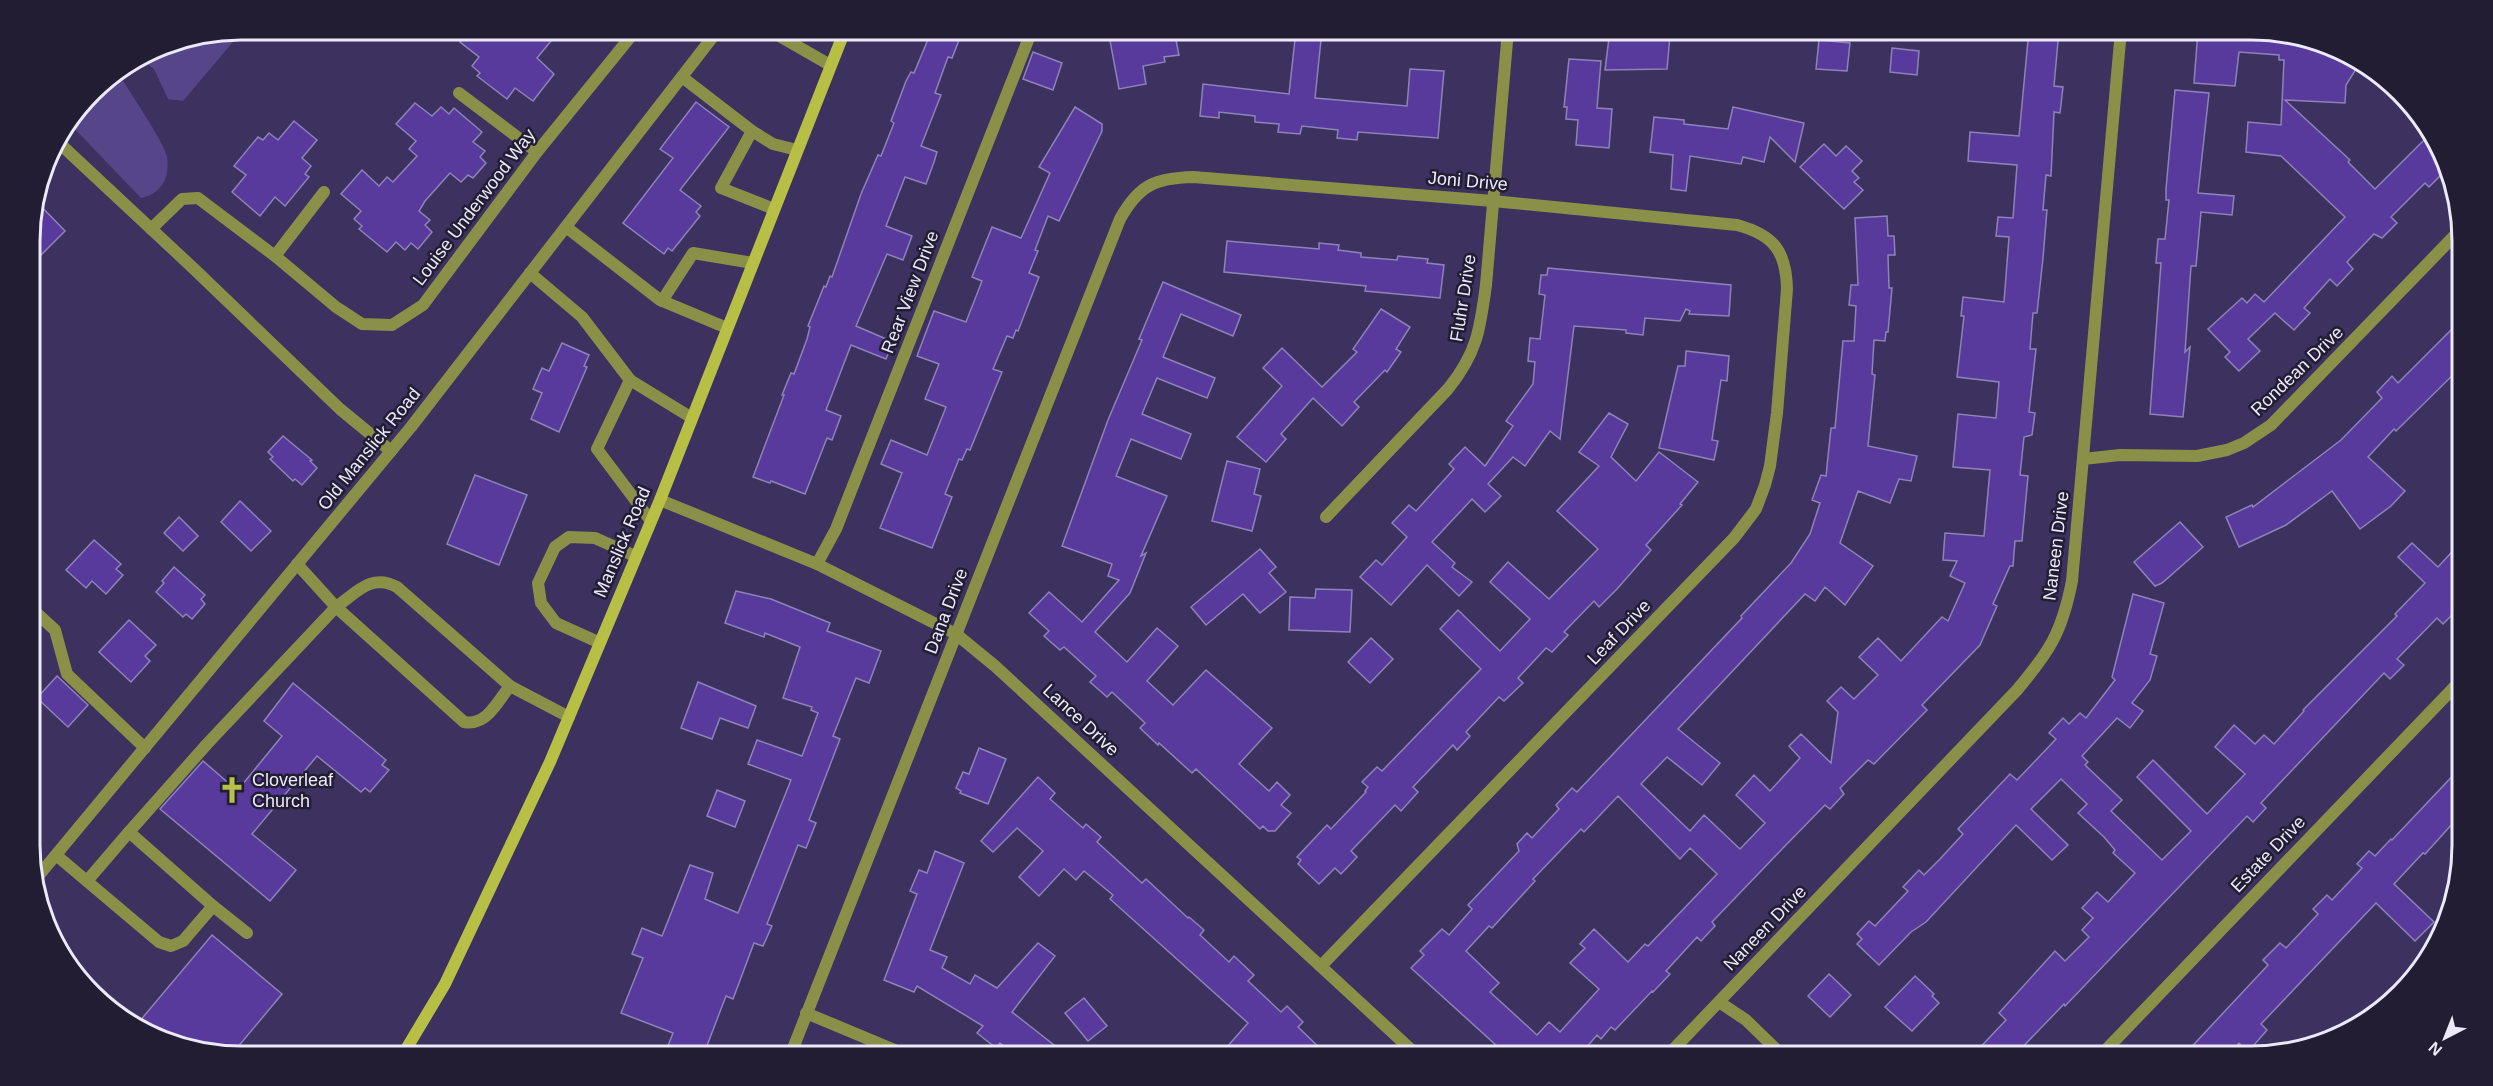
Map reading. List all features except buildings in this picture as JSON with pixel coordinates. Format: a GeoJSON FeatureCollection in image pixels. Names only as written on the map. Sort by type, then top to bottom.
{"type":"FeatureCollection","features":[{"type":"Feature","properties":{"kind":"main road","name":"Manslick Road"},"geometry":{"type":"LineString","coordinates":[[408,1046],[445,984],[569,717],[598,642],[660,501],[840,41]]}},
{"type":"Feature","properties":{"kind":"street","name":"Fluhr Drive"},"geometry":{"type":"LineString","coordinates":[[1326,516],[1448,389],[1461,373],[1473,352],[1480,327],[1486,285],[1507,40]]}},
{"type":"Feature","properties":{"kind":"street","name":"Naneen Drive"},"geometry":{"type":"LineString","coordinates":[[1677,1045],[2001,708],[2039,665],[2058,633],[2066,613],[2072,581],[2120,40]]}},
{"type":"Feature","properties":{"kind":"street","name":"Louise Underwood Way"},"geometry":{"type":"LineString","coordinates":[[151,229],[182,199],[198,198],[275,256],[336,307],[362,324],[392,325],[423,305],[537,152],[627,41]]}},
{"type":"Feature","properties":{"kind":"street","name":"Old Manslick Road"},"geometry":{"type":"LineString","coordinates":[[42,872],[391,451],[710,41]]}},
{"type":"Feature","properties":{"kind":"street"},"geometry":{"type":"LineString","coordinates":[[788,41],[830,65]]}},
{"type":"Feature","properties":{"kind":"street","name":"Rear View Drive"},"geometry":{"type":"LineString","coordinates":[[817,564],[836,529],[1028,41]]}},
{"type":"Feature","properties":{"kind":"street"},"geometry":{"type":"LineString","coordinates":[[682,77],[752,131],[773,144],[797,150]]}},
{"type":"Feature","properties":{"kind":"street"},"geometry":{"type":"LineString","coordinates":[[459,93],[537,152]]}},
{"type":"Feature","properties":{"kind":"street"},"geometry":{"type":"LineString","coordinates":[[752,131],[721,188],[774,209]]}},
{"type":"Feature","properties":{"kind":"street"},"geometry":{"type":"LineString","coordinates":[[64,148],[340,409],[391,451]]}},
{"type":"Feature","properties":{"kind":"street","name":"Joni Drive"},"geometry":{"type":"LineString","coordinates":[[1147,186],[1173,177],[1193,177],[1493,201],[1737,225],[1755,230],[1766,237],[1778,250]]}},
{"type":"Feature","properties":{"kind":"street","name":"Dana Drive"},"geometry":{"type":"LineString","coordinates":[[794,1046],[1120,219],[1130,201],[1147,186]]}},
{"type":"Feature","properties":{"kind":"street"},"geometry":{"type":"LineString","coordinates":[[275,256],[324,192]]}},
{"type":"Feature","properties":{"kind":"street"},"geometry":{"type":"LineString","coordinates":[[566,227],[662,301],[727,328]]}},
{"type":"Feature","properties":{"kind":"street","name":"Rondean Drive"},"geometry":{"type":"LineString","coordinates":[[2083,459],[2120,455],[2197,456],[2227,450],[2244,443],[2271,425],[2452,238]]}},
{"type":"Feature","properties":{"kind":"street","name":"Leaf Drive"},"geometry":{"type":"LineString","coordinates":[[1321,966],[1726,547],[1756,509],[1766,485],[1777,413],[1787,289],[1786,270],[1778,250]]}},
{"type":"Feature","properties":{"kind":"street"},"geometry":{"type":"LineString","coordinates":[[662,301],[693,253],[753,263]]}},
{"type":"Feature","properties":{"kind":"street"},"geometry":{"type":"LineString","coordinates":[[530,273],[582,317],[630,380],[692,418]]}},
{"type":"Feature","properties":{"kind":"street"},"geometry":{"type":"LineString","coordinates":[[630,380],[597,449],[651,521]]}},
{"type":"Feature","properties":{"kind":"street","name":"Lance Drive"},"geometry":{"type":"LineString","coordinates":[[660,501],[817,564],[956,634],[995,666],[1407,1045]]}},
{"type":"Feature","properties":{"kind":"street"},"geometry":{"type":"LineString","coordinates":[[598,642],[556,623],[541,603],[538,583],[555,547],[569,537],[595,538],[635,556]]}},
{"type":"Feature","properties":{"kind":"street"},"geometry":{"type":"LineString","coordinates":[[297,564],[336,607],[464,722],[475,724],[485,718],[510,686]]}},
{"type":"Feature","properties":{"kind":"street"},"geometry":{"type":"LineString","coordinates":[[87,881],[207,744],[336,607],[370,583],[385,580],[397,587],[510,686],[569,717]]}},
{"type":"Feature","properties":{"kind":"street"},"geometry":{"type":"LineString","coordinates":[[40,617],[55,630],[67,674],[145,748]]}},
{"type":"Feature","properties":{"kind":"street","name":"Estate Drive"},"geometry":{"type":"LineString","coordinates":[[2110,1045],[2452,689]]}},
{"type":"Feature","properties":{"kind":"street"},"geometry":{"type":"LineString","coordinates":[[129,832],[247,933]]}},
{"type":"Feature","properties":{"kind":"street"},"geometry":{"type":"LineString","coordinates":[[56,855],[159,942],[171,946],[183,941],[213,906]]}},
{"type":"Feature","properties":{"kind":"street"},"geometry":{"type":"LineString","coordinates":[[1719,1002],[1746,1020],[1772,1045]]}},
{"type":"Feature","properties":{"kind":"street"},"geometry":{"type":"LineString","coordinates":[[806,1013],[884,1046]]}},
{"type":"Feature","properties":{"kind":"shaded area"},"geometry":{"type":"Polygon","coordinates":[[[234,41],[183,101],[168,99],[154,69],[147,64],[177,51],[202,44],[234,41]]]}},
{"type":"Feature","properties":{"kind":"shaded area"},"geometry":{"type":"Polygon","coordinates":[[[122,80],[153,128],[167,157],[166,178],[163,184],[154,193],[141,198],[75,129],[99,99],[122,80]]]}},
{"type":"Feature","properties":{"kind":"place","name":"Cloverleaf Church"},"geometry":{"type":"Point","coordinates":[232,790]}}]}
